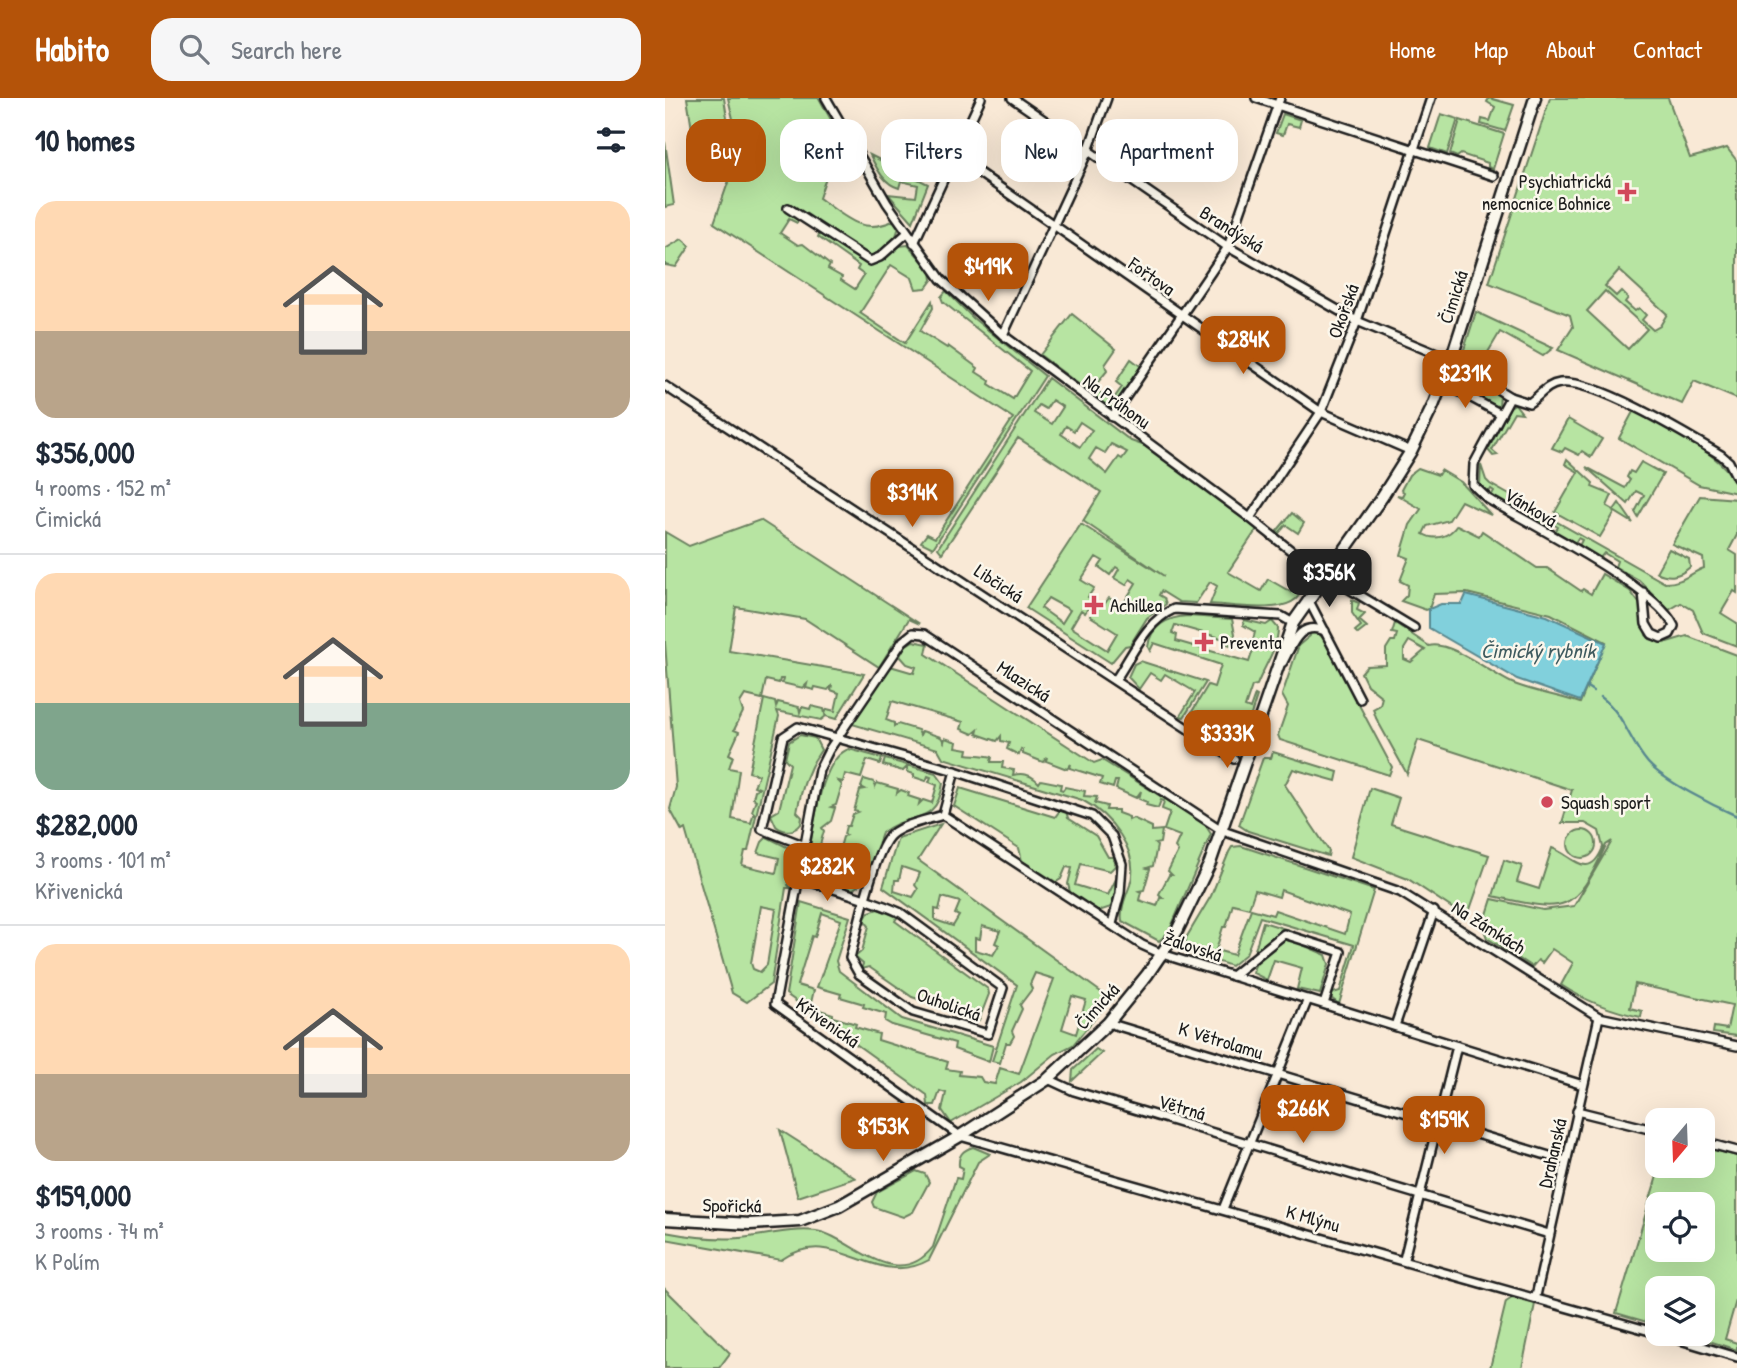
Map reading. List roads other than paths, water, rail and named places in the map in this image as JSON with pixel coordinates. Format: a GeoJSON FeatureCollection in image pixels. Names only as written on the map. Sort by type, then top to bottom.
{"type":"FeatureCollection","features":[{"type":"Feature","properties":{"kind":"street","name":"Na Průhonu"},"geometry":{"type":"LineString","coordinates":[[826,98],[914,243],[941,279],[1003,335],[1308,564],[1414,628]]}},
{"type":"Feature","properties":{"kind":"street"},"geometry":{"type":"LineString","coordinates":[[972,119],[981,98]]}},
{"type":"Feature","properties":{"kind":"street","name":"Brandýská"},"geometry":{"type":"LineString","coordinates":[[1012,98],[1228,247],[1357,321],[1451,360]]}},
{"type":"Feature","properties":{"kind":"street"},"geometry":{"type":"LineString","coordinates":[[1003,335],[1088,151],[1107,98]]}},
{"type":"Feature","properties":{"kind":"street"},"geometry":{"type":"LineString","coordinates":[[1256,98],[1279,102],[1494,176]]}},
{"type":"Feature","properties":{"kind":"street","name":"Okořská"},"geometry":{"type":"LineString","coordinates":[[1250,518],[1321,412],[1357,321],[1431,98]]}},
{"type":"Feature","properties":{"kind":"street","name":"Čimická"},"geometry":{"type":"LineString","coordinates":[[800,1221],[839,1206],[960,1136],[1048,1079],[1108,1023],[1162,954],[1194,898],[1223,831],[1293,623],[1382,497],[1411,451],[1442,382],[1535,98]]}},
{"type":"Feature","properties":{"kind":"street"},"geometry":{"type":"LineString","coordinates":[[1112,417],[1228,247],[1279,102]]}},
{"type":"Feature","properties":{"kind":"street","name":"Fořtova"},"geometry":{"type":"LineString","coordinates":[[987,179],[1321,412],[1411,451]]}},
{"type":"Feature","properties":{"kind":"street"},"geometry":{"type":"LineString","coordinates":[[914,243],[943,182]]}},
{"type":"Feature","properties":{"kind":"street"},"geometry":{"type":"LineString","coordinates":[[788,208],[870,261],[880,257],[907,233]]}},
{"type":"Feature","properties":{"kind":"street"},"geometry":{"type":"LineString","coordinates":[[1451,360],[1523,403],[1532,401],[1553,384],[1571,383],[1651,414],[1721,455],[1729,462],[1737,478]]}},
{"type":"Feature","properties":{"kind":"street"},"geometry":{"type":"LineString","coordinates":[[1442,382],[1501,414]]}},
{"type":"Feature","properties":{"kind":"street","name":"Libčická"},"geometry":{"type":"LineString","coordinates":[[665,386],[669,393],[1234,758]]}},
{"type":"Feature","properties":{"kind":"street","name":"Vánková"},"geometry":{"type":"LineString","coordinates":[[1510,397],[1474,464],[1473,485],[1479,492],[1643,592],[1668,615],[1674,626],[1670,634],[1661,638],[1652,634],[1646,624],[1643,592]]}},
{"type":"Feature","properties":{"kind":"street"},"geometry":{"type":"LineString","coordinates":[[1721,455],[1737,458]]}},
{"type":"Feature","properties":{"kind":"street"},"geometry":{"type":"LineString","coordinates":[[1308,599],[1360,699]]}},
{"type":"Feature","properties":{"kind":"street"},"geometry":{"type":"LineString","coordinates":[[1115,679],[1152,624],[1160,615],[1174,609],[1281,616],[1293,623]]}},
{"type":"Feature","properties":{"kind":"street","name":"Čimická"},"geometry":{"type":"LineString","coordinates":[[1272,685],[1298,635],[1311,628],[1325,631]]}},
{"type":"Feature","properties":{"kind":"street","name":"Mlazická"},"geometry":{"type":"LineString","coordinates":[[839,737],[902,640],[909,634],[918,633],[1223,831]]}},
{"type":"Feature","properties":{"kind":"street"},"geometry":{"type":"LineString","coordinates":[[803,845],[762,829],[783,737],[798,727],[955,771],[1084,812],[1106,828],[1116,844],[1122,864],[1121,893],[1112,924]]}},
{"type":"Feature","properties":{"kind":"street","name":"Křivenická"},"geometry":{"type":"LineString","coordinates":[[839,737],[819,770],[775,1004],[960,1136]]}},
{"type":"Feature","properties":{"kind":"street"},"geometry":{"type":"LineString","coordinates":[[798,878],[866,900],[886,840],[894,832],[943,815],[955,771]]}},
{"type":"Feature","properties":{"kind":"street","name":"Žalovská"},"geometry":{"type":"LineString","coordinates":[[943,815],[1142,945],[1162,954],[1583,1085]]}},
{"type":"Feature","properties":{"kind":"street","name":"Na Zámkách"},"geometry":{"type":"LineString","coordinates":[[1223,831],[1400,892],[1599,1017],[1737,1046]]}},
{"type":"Feature","properties":{"kind":"street","name":"Ouholická"},"geometry":{"type":"LineString","coordinates":[[866,900],[901,913],[1003,988],[988,1034],[913,1012],[859,974],[851,958],[866,900]]}},
{"type":"Feature","properties":{"kind":"street"},"geometry":{"type":"LineString","coordinates":[[1395,1026],[1434,911]]}},
{"type":"Feature","properties":{"kind":"street"},"geometry":{"type":"LineString","coordinates":[[1232,976],[1284,934],[1294,936],[1341,952],[1324,1004]]}},
{"type":"Feature","properties":{"kind":"street"},"geometry":{"type":"LineString","coordinates":[[1223,1209],[1308,999]]}},
{"type":"Feature","properties":{"kind":"street","name":"Drahanská"},"geometry":{"type":"LineString","coordinates":[[1536,1296],[1599,1017]]}},
{"type":"Feature","properties":{"kind":"street","name":"K Větrolamu"},"geometry":{"type":"LineString","coordinates":[[1108,1023],[1566,1161]]}},
{"type":"Feature","properties":{"kind":"street"},"geometry":{"type":"LineString","coordinates":[[1403,1259],[1457,1046]]}},
{"type":"Feature","properties":{"kind":"street","name":"Větrná"},"geometry":{"type":"LineString","coordinates":[[1048,1079],[1074,1091],[1549,1234]]}},
{"type":"Feature","properties":{"kind":"street"},"geometry":{"type":"LineString","coordinates":[[1577,1111],[1645,1128]]}},
{"type":"Feature","properties":{"kind":"street","name":"K Mlýnu"},"geometry":{"type":"LineString","coordinates":[[960,1136],[1536,1296],[1645,1329]]}},
{"type":"Feature","properties":{"kind":"street"},"geometry":{"type":"LineString","coordinates":[[1715,1145],[1737,1151]]}},
{"type":"Feature","properties":{"kind":"street","name":"Spořická"},"geometry":{"type":"LineString","coordinates":[[665,1219],[750,1224],[800,1221]]}},
{"type":"Feature","properties":{"kind":"street","name":"K Mlýnu"},"geometry":{"type":"LineString","coordinates":[[1701,1346],[1737,1357]]}},
{"type":"Feature","properties":{"kind":"water","name":"Čimický rybník"},"geometry":{"type":"Polygon","coordinates":[[[1466,595],[1547,616],[1606,643],[1580,701],[1517,679],[1429,628],[1429,609],[1441,604],[1462,604],[1466,595]]]}},
{"type":"Feature","properties":{"kind":"waterway"},"geometry":{"type":"LineString","coordinates":[[1587,687],[1593,691]]}},
{"type":"Feature","properties":{"kind":"waterway"},"geometry":{"type":"LineString","coordinates":[[1601,697],[1615,711],[1641,755],[1655,770],[1737,816]]}},
{"type":"Feature","properties":{"kind":"place","name":"Psychiatrická nemocnice Bohnice"},"geometry":{"type":"Point","coordinates":[1627,192]}},
{"type":"Feature","properties":{"kind":"place","name":"Achillea"},"geometry":{"type":"Point","coordinates":[1094,605]}},
{"type":"Feature","properties":{"kind":"place","name":"Preventa"},"geometry":{"type":"Point","coordinates":[1204,642]}},
{"type":"Feature","properties":{"kind":"place","name":"Squash sport"},"geometry":{"type":"Point","coordinates":[1547,802]}}]}
